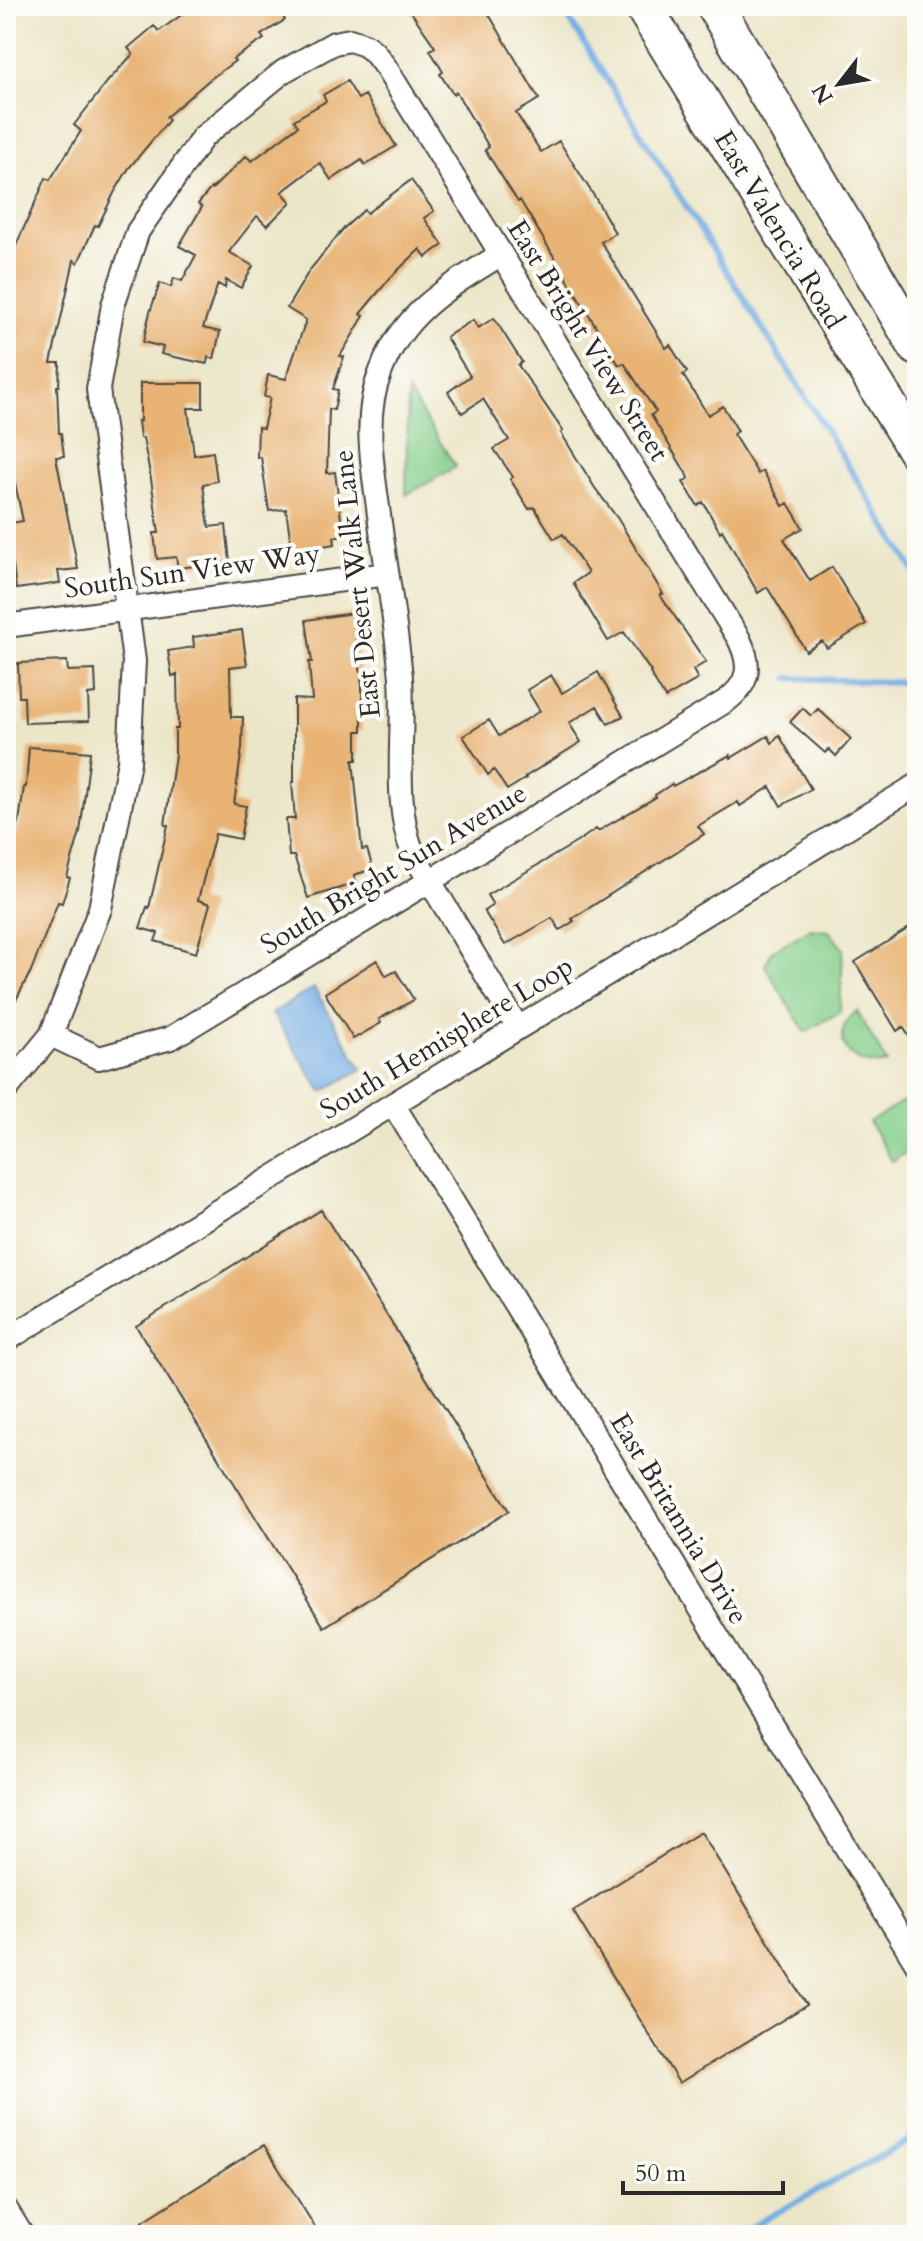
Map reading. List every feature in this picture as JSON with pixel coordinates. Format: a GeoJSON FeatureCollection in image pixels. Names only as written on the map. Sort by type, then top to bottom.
{"type":"FeatureCollection","features":[{"type":"Feature","properties":{"kind":"main road","name":"East Valencia Road"},"geometry":{"type":"LineString","coordinates":[[643,6],[917,452]]}},
{"type":"Feature","properties":{"kind":"main road","name":"East Valencia Road"},"geometry":{"type":"LineString","coordinates":[[715,6],[917,347]]}},
{"type":"Feature","properties":{"kind":"street","name":"East Bright View Street"},"geometry":{"type":"LineString","coordinates":[[127,609],[98,389],[113,305],[138,231],[203,137],[284,71],[334,43],[350,40],[365,45],[386,68],[739,639],[754,674]]}},
{"type":"Feature","properties":{"kind":"street","name":"East Desert Walk Lane"},"geometry":{"type":"LineString","coordinates":[[500,255],[447,288],[415,315],[396,339],[380,371],[370,411],[371,454],[401,689],[402,801],[406,836],[413,853],[518,1028]]}},
{"type":"Feature","properties":{"kind":"street","name":"South Sun View Way"},"geometry":{"type":"LineString","coordinates":[[6,626],[387,574]]}},
{"type":"Feature","properties":{"kind":"street"},"geometry":{"type":"LineString","coordinates":[[6,1090],[51,1035],[100,909],[129,762],[134,661],[127,609]]}},
{"type":"Feature","properties":{"kind":"street","name":"South Bright Sun Avenue"},"geometry":{"type":"LineString","coordinates":[[51,1035],[99,1058],[171,1038],[726,701],[754,674]]}},
{"type":"Feature","properties":{"kind":"street","name":"South Hemisphere Loop"},"geometry":{"type":"LineString","coordinates":[[6,1340],[917,785]]}},
{"type":"Feature","properties":{"kind":"street","name":"East Britannia Drive"},"geometry":{"type":"LineString","coordinates":[[393,1104],[917,1964]]}},
{"type":"Feature","properties":{"kind":"street"},"geometry":{"type":"LineString","coordinates":[[6,2209],[22,2235]]}},
{"type":"Feature","properties":{"kind":"green space"},"geometry":{"type":"Polygon","coordinates":[[[408,392],[456,467],[406,495],[408,392]]]}},
{"type":"Feature","properties":{"kind":"green space"},"geometry":{"type":"Polygon","coordinates":[[[810,929],[829,931],[843,949],[840,1012],[805,1032],[765,966],[772,951],[810,929]]]}},
{"type":"Feature","properties":{"kind":"green space"},"geometry":{"type":"Polygon","coordinates":[[[857,1011],[887,1063],[863,1062],[846,1049],[843,1031],[847,1021],[857,1011]]]}},
{"type":"Feature","properties":{"kind":"green space"},"geometry":{"type":"Polygon","coordinates":[[[917,1094],[917,1146],[892,1161],[869,1122],[917,1094]]]}},
{"type":"Feature","properties":{"kind":"water"},"geometry":{"type":"Polygon","coordinates":[[[314,988],[362,1069],[322,1092],[272,1013],[314,988]]]}},
{"type":"Feature","properties":{"kind":"building"},"geometry":{"type":"Polygon","coordinates":[[[194,6],[276,6],[285,20],[261,35],[264,39],[233,59],[235,61],[166,117],[169,120],[129,168],[98,226],[95,225],[78,263],[74,260],[51,363],[60,363],[57,386],[59,433],[64,456],[56,457],[78,569],[58,571],[60,583],[16,589],[11,550],[6,551],[6,524],[23,521],[12,469],[6,470],[6,268],[46,178],[50,180],[81,131],[74,125],[133,54],[128,48],[154,26],[159,31],[194,6]]]}},
{"type":"Feature","properties":{"kind":"building"},"geometry":{"type":"Polygon","coordinates":[[[407,6],[484,6],[539,99],[516,113],[541,152],[559,141],[615,233],[601,242],[666,348],[670,345],[687,372],[683,375],[708,415],[723,406],[738,431],[733,434],[758,474],[763,471],[783,506],[788,503],[803,528],[784,539],[810,581],[832,567],[866,624],[827,648],[822,641],[806,651],[767,587],[758,593],[722,530],[720,532],[703,502],[698,506],[683,482],[689,478],[651,415],[656,412],[624,363],[619,365],[520,200],[518,202],[485,150],[489,147],[456,92],[453,94],[440,74],[443,72],[430,50],[435,47],[407,6]]]}},
{"type":"Feature","properties":{"kind":"building"},"geometry":{"type":"Polygon","coordinates":[[[347,81],[358,99],[365,95],[396,146],[365,165],[362,160],[331,180],[320,163],[282,192],[291,202],[267,226],[257,216],[229,252],[253,266],[241,288],[226,280],[225,288],[218,284],[203,328],[220,332],[214,359],[208,357],[207,364],[161,354],[163,347],[143,342],[160,283],[171,287],[174,278],[182,281],[196,255],[179,246],[202,207],[198,204],[246,156],[252,161],[298,126],[294,120],[326,101],[323,95],[347,81]]]}},
{"type":"Feature","properties":{"kind":"building"},"geometry":{"type":"Polygon","coordinates":[[[411,180],[434,211],[424,218],[443,245],[426,257],[420,249],[360,314],[364,316],[340,356],[344,357],[333,389],[338,390],[334,410],[329,409],[327,473],[335,472],[343,535],[334,537],[335,544],[292,551],[286,509],[269,511],[261,457],[257,457],[258,427],[263,428],[270,398],[264,397],[268,375],[286,379],[306,320],[287,308],[309,271],[343,229],[364,210],[367,213],[411,180]]]}},
{"type":"Feature","properties":{"kind":"building"},"geometry":{"type":"Polygon","coordinates":[[[494,318],[522,362],[518,365],[563,431],[561,433],[595,488],[618,519],[663,594],[660,595],[706,662],[693,670],[698,679],[665,698],[624,632],[608,641],[573,583],[588,573],[563,534],[554,539],[534,507],[529,509],[510,479],[513,477],[494,449],[509,440],[483,399],[462,413],[448,392],[470,376],[446,337],[473,320],[478,328],[494,318]]]}},
{"type":"Feature","properties":{"kind":"building"},"geometry":{"type":"Polygon","coordinates":[[[140,383],[203,383],[203,408],[188,408],[194,455],[213,452],[217,481],[203,484],[209,527],[226,525],[230,562],[178,568],[176,557],[157,559],[154,533],[159,533],[138,421],[140,383]]]}},
{"type":"Feature","properties":{"kind":"building"},"geometry":{"type":"Polygon","coordinates":[[[353,613],[362,685],[362,731],[357,731],[357,760],[353,760],[362,850],[367,849],[373,869],[354,875],[356,883],[308,898],[294,856],[289,856],[286,819],[295,819],[292,782],[294,699],[312,700],[309,662],[312,662],[306,620],[353,613]]]}},
{"type":"Feature","properties":{"kind":"building"},"geometry":{"type":"Polygon","coordinates":[[[242,630],[247,665],[230,667],[231,717],[243,717],[234,804],[246,806],[240,839],[215,834],[198,900],[210,904],[196,953],[155,941],[158,933],[140,928],[149,908],[168,825],[165,825],[175,755],[175,729],[178,729],[177,675],[172,676],[168,651],[194,647],[193,637],[242,630]]]}},
{"type":"Feature","properties":{"kind":"building"},"geometry":{"type":"Polygon","coordinates":[[[67,661],[68,671],[95,670],[96,694],[88,695],[89,721],[25,723],[24,697],[19,697],[18,663],[67,661]]]}},
{"type":"Feature","properties":{"kind":"building"},"geometry":{"type":"Polygon","coordinates":[[[598,672],[623,716],[608,724],[597,706],[569,723],[581,742],[507,790],[494,770],[488,775],[463,736],[489,720],[499,736],[540,711],[527,690],[551,675],[562,693],[598,672]]]}},
{"type":"Feature","properties":{"kind":"building"},"geometry":{"type":"Polygon","coordinates":[[[803,708],[811,716],[818,709],[851,739],[836,756],[829,749],[825,753],[790,722],[803,708]]]}},
{"type":"Feature","properties":{"kind":"building"},"geometry":{"type":"Polygon","coordinates":[[[779,735],[811,789],[781,806],[770,787],[740,806],[738,802],[698,826],[704,834],[572,919],[574,921],[560,930],[552,918],[505,945],[484,911],[493,905],[487,895],[596,829],[598,831],[656,797],[672,784],[730,755],[731,758],[768,736],[772,743],[779,735]]]}},
{"type":"Feature","properties":{"kind":"building"},"geometry":{"type":"Polygon","coordinates":[[[29,747],[90,752],[80,832],[67,877],[70,878],[62,903],[58,902],[31,971],[6,1019],[6,867],[26,787],[29,747]]]}},
{"type":"Feature","properties":{"kind":"building"},"geometry":{"type":"Polygon","coordinates":[[[917,923],[917,1049],[903,1027],[897,1031],[855,962],[917,923]]]}},
{"type":"Feature","properties":{"kind":"building"},"geometry":{"type":"Polygon","coordinates":[[[377,960],[386,976],[396,971],[414,1000],[379,1019],[381,1023],[353,1039],[325,993],[377,960]]]}},
{"type":"Feature","properties":{"kind":"building"},"geometry":{"type":"Polygon","coordinates":[[[321,1210],[509,1511],[324,1627],[136,1326],[321,1210]]]}},
{"type":"Feature","properties":{"kind":"building"},"geometry":{"type":"Polygon","coordinates":[[[701,1832],[807,2005],[679,2083],[573,1911],[701,1832]]]}},
{"type":"Feature","properties":{"kind":"building"},"geometry":{"type":"Polygon","coordinates":[[[264,2145],[320,2235],[150,2235],[142,2222],[264,2145]]]}},
{"type":"Feature","properties":{"kind":"waterway"},"geometry":{"type":"LineString","coordinates":[[561,6],[917,576]]}},
{"type":"Feature","properties":{"kind":"waterway"},"geometry":{"type":"LineString","coordinates":[[789,678],[917,683]]}},
{"type":"Feature","properties":{"kind":"waterway"},"geometry":{"type":"LineString","coordinates":[[736,2235],[917,2136]]}}]}
